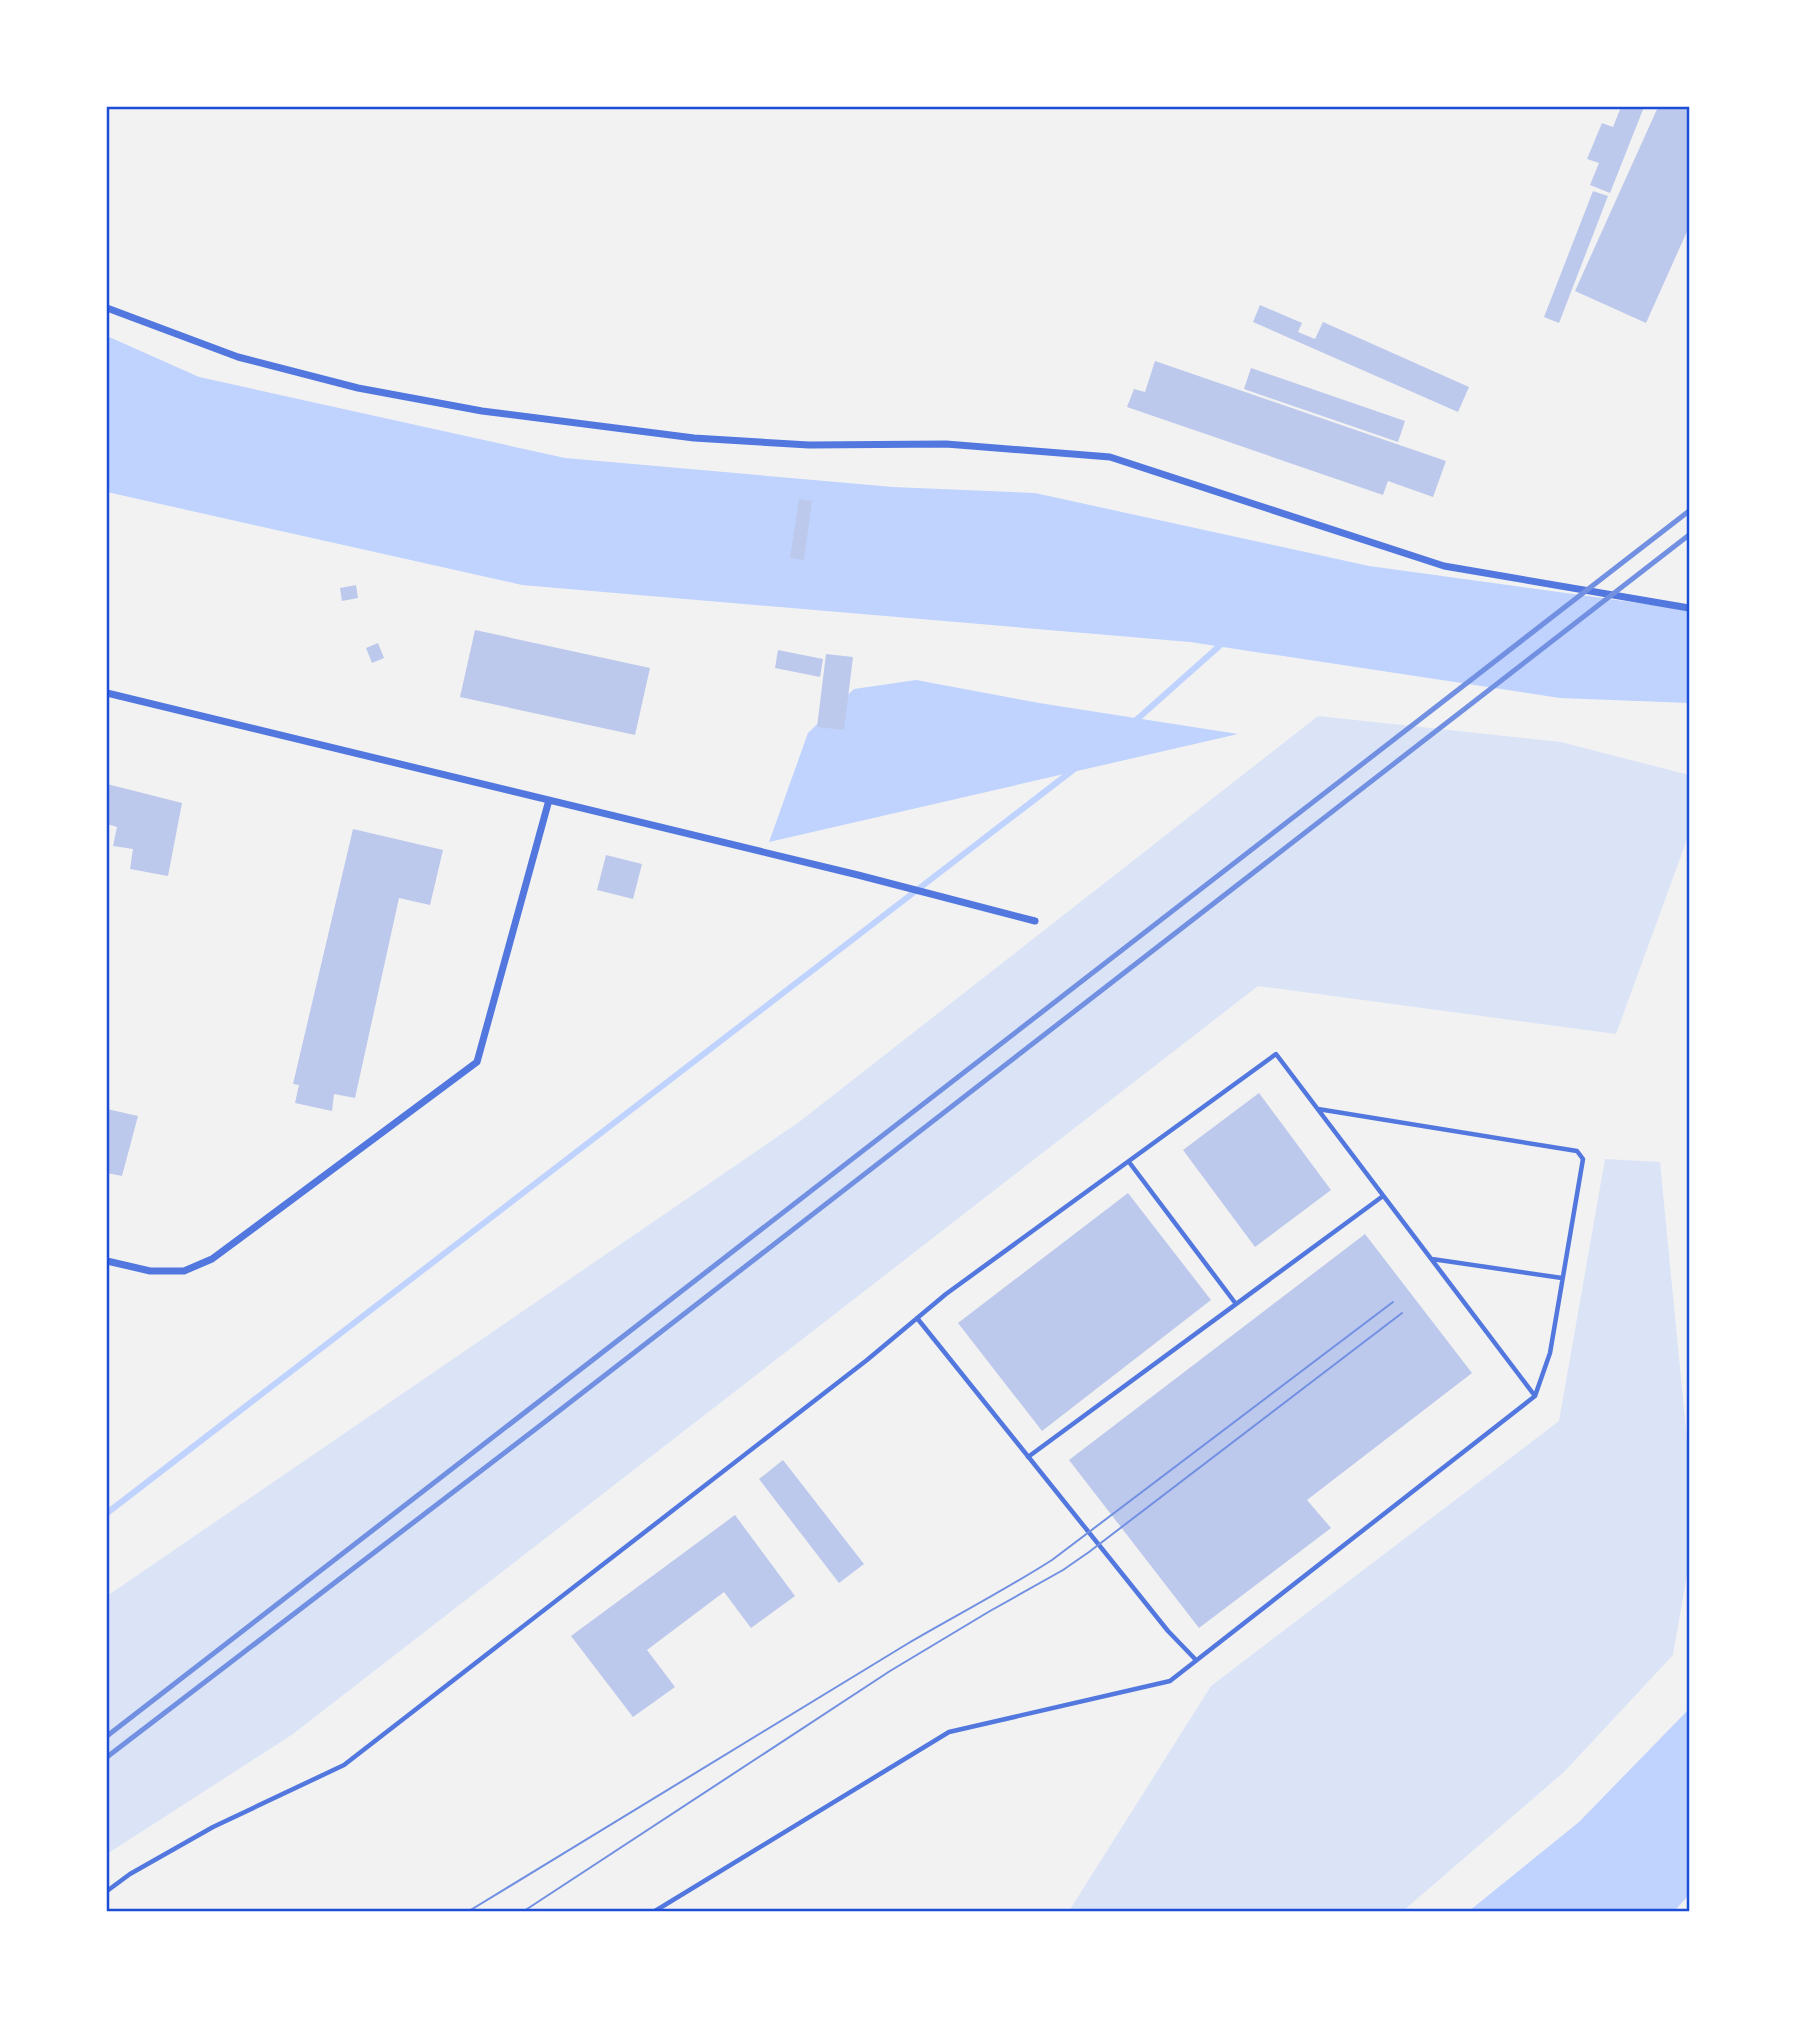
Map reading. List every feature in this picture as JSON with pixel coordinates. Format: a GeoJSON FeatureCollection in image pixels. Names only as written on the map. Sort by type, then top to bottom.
{"type":"FeatureCollection","features":[{"type":"Feature","properties":{"kind":"street"},"geometry":{"type":"LineString","coordinates":[[107,308],[238,358],[358,388],[482,411],[694,438],[808,445],[947,444],[1110,457],[1444,566],[1689,608]]}},
{"type":"Feature","properties":{"kind":"street"},"geometry":{"type":"LineString","coordinates":[[107,693],[872,878],[1035,921]]}},
{"type":"Feature","properties":{"kind":"street"},"geometry":{"type":"LineString","coordinates":[[107,1261],[150,1271],[184,1271],[212,1259],[477,1062],[549,800]]}},
{"type":"Feature","properties":{"kind":"lane"},"geometry":{"type":"LineString","coordinates":[[107,1891],[130,1874],[213,1827],[344,1765],[845,1377],[946,1294],[1276,1054],[1535,1396]]}},
{"type":"Feature","properties":{"kind":"lane"},"geometry":{"type":"LineString","coordinates":[[656,1911],[949,1732],[1170,1681],[1535,1396],[1550,1353],[1583,1159],[1577,1151],[1318,1110]]}},
{"type":"Feature","properties":{"kind":"lane"},"geometry":{"type":"LineString","coordinates":[[1129,1162],[1236,1304]]}},
{"type":"Feature","properties":{"kind":"lane"},"geometry":{"type":"LineString","coordinates":[[1028,1457],[1384,1196]]}},
{"type":"Feature","properties":{"kind":"lane"},"geometry":{"type":"LineString","coordinates":[[1431,1259],[1562,1278]]}},
{"type":"Feature","properties":{"kind":"lane"},"geometry":{"type":"LineString","coordinates":[[917,1318],[1168,1631],[1196,1660]]}},
{"type":"Feature","properties":{"kind":"shaded area"},"geometry":{"type":"Polygon","coordinates":[[[1318,716],[1561,742],[1689,775],[1689,834],[1616,1034],[1258,986],[293,1734],[107,1854],[107,1596],[799,1122],[1318,716]]]}},
{"type":"Feature","properties":{"kind":"shaded area"},"geometry":{"type":"Polygon","coordinates":[[[1605,1159],[1660,1162],[1689,1460],[1689,1563],[1673,1655],[1564,1772],[1403,1911],[1069,1911],[1211,1686],[1559,1421],[1605,1159]]]}},
{"type":"Feature","properties":{"kind":"water"},"geometry":{"type":"Polygon","coordinates":[[[107,336],[199,377],[565,458],[893,487],[1035,493],[1369,566],[1689,610],[1689,703],[1560,698],[1190,642],[522,585],[107,492],[107,336]]]}},
{"type":"Feature","properties":{"kind":"water"},"geometry":{"type":"Polygon","coordinates":[[[916,680],[1039,703],[1238,734],[769,842],[808,733],[854,689],[916,680]]]}},
{"type":"Feature","properties":{"kind":"water"},"geometry":{"type":"Polygon","coordinates":[[[1689,1709],[1689,1895],[1674,1911],[1469,1911],[1579,1822],[1689,1709]]]}},
{"type":"Feature","properties":{"kind":"building"},"geometry":{"type":"Polygon","coordinates":[[[1621,107],[1644,107],[1610,193],[1590,185],[1599,163],[1587,159],[1602,123],[1613,127],[1621,107]]]}},
{"type":"Feature","properties":{"kind":"building"},"geometry":{"type":"Polygon","coordinates":[[[1658,107],[1689,107],[1689,227],[1646,323],[1575,291],[1658,107]]]}},
{"type":"Feature","properties":{"kind":"building"},"geometry":{"type":"Polygon","coordinates":[[[1593,191],[1608,196],[1559,323],[1544,317],[1593,191]]]}},
{"type":"Feature","properties":{"kind":"building"},"geometry":{"type":"Polygon","coordinates":[[[1260,305],[1302,323],[1298,332],[1315,339],[1323,322],[1469,387],[1458,412],[1253,322],[1260,305]]]}},
{"type":"Feature","properties":{"kind":"building"},"geometry":{"type":"Polygon","coordinates":[[[1155,361],[1446,461],[1433,497],[1388,481],[1383,495],[1127,407],[1134,389],[1145,392],[1155,361]]]}},
{"type":"Feature","properties":{"kind":"building"},"geometry":{"type":"Polygon","coordinates":[[[1251,368],[1405,421],[1398,442],[1244,389],[1251,368]]]}},
{"type":"Feature","properties":{"kind":"building"},"geometry":{"type":"Polygon","coordinates":[[[799,499],[812,501],[804,560],[790,558],[799,499]]]}},
{"type":"Feature","properties":{"kind":"building"},"geometry":{"type":"Polygon","coordinates":[[[356,585],[358,598],[342,601],[340,588],[356,585]]]}},
{"type":"Feature","properties":{"kind":"building"},"geometry":{"type":"Polygon","coordinates":[[[475,630],[650,668],[635,735],[460,697],[475,630]]]}},
{"type":"Feature","properties":{"kind":"building"},"geometry":{"type":"Polygon","coordinates":[[[378,643],[384,658],[372,663],[366,648],[378,643]]]}},
{"type":"Feature","properties":{"kind":"building"},"geometry":{"type":"Polygon","coordinates":[[[778,650],[823,659],[820,677],[775,668],[778,650]]]}},
{"type":"Feature","properties":{"kind":"building"},"geometry":{"type":"Polygon","coordinates":[[[826,654],[853,657],[844,730],[817,727],[826,654]]]}},
{"type":"Feature","properties":{"kind":"building"},"geometry":{"type":"Polygon","coordinates":[[[107,784],[182,803],[168,876],[130,869],[133,849],[113,846],[117,827],[107,824],[107,784]]]}},
{"type":"Feature","properties":{"kind":"building"},"geometry":{"type":"Polygon","coordinates":[[[353,829],[443,850],[430,905],[399,898],[355,1098],[334,1094],[332,1111],[295,1103],[299,1085],[293,1084],[353,829]]]}},
{"type":"Feature","properties":{"kind":"building"},"geometry":{"type":"Polygon","coordinates":[[[606,855],[642,864],[633,899],[597,890],[606,855]]]}},
{"type":"Feature","properties":{"kind":"building"},"geometry":{"type":"Polygon","coordinates":[[[1259,1093],[1331,1190],[1255,1247],[1183,1150],[1259,1093]]]}},
{"type":"Feature","properties":{"kind":"building"},"geometry":{"type":"Polygon","coordinates":[[[107,1109],[138,1116],[122,1176],[107,1173],[107,1109]]]}},
{"type":"Feature","properties":{"kind":"building"},"geometry":{"type":"Polygon","coordinates":[[[1128,1193],[1211,1300],[1042,1431],[958,1323],[1128,1193]]]}},
{"type":"Feature","properties":{"kind":"building"},"geometry":{"type":"Polygon","coordinates":[[[1365,1234],[1472,1373],[1307,1500],[1331,1528],[1199,1628],[1069,1460],[1365,1234]]]}},
{"type":"Feature","properties":{"kind":"building"},"geometry":{"type":"Polygon","coordinates":[[[783,1460],[864,1564],[839,1583],[759,1479],[783,1460]]]}},
{"type":"Feature","properties":{"kind":"building"},"geometry":{"type":"Polygon","coordinates":[[[735,1515],[795,1596],[751,1628],[724,1592],[647,1650],[675,1687],[633,1717],[571,1636],[735,1515]]]}},
{"type":"Feature","properties":{"kind":"waterway"},"geometry":{"type":"LineString","coordinates":[[1134,722],[1225,641]]}},
{"type":"Feature","properties":{"kind":"waterway"},"geometry":{"type":"LineString","coordinates":[[107,1513],[1073,770]]}},
{"type":"Feature","properties":{"kind":"tram line"},"geometry":{"type":"LineString","coordinates":[[469,1911],[907,1644],[1052,1560],[1393,1302]]}},
{"type":"Feature","properties":{"kind":"tram line"},"geometry":{"type":"LineString","coordinates":[[524,1911],[890,1671],[1063,1570],[1402,1313]]}},
{"type":"Feature","properties":{"kind":"railway"},"geometry":{"type":"LineString","coordinates":[[107,1736],[1689,511]]}},
{"type":"Feature","properties":{"kind":"railway"},"geometry":{"type":"LineString","coordinates":[[107,1757],[546,1421],[1689,535]]}}]}
